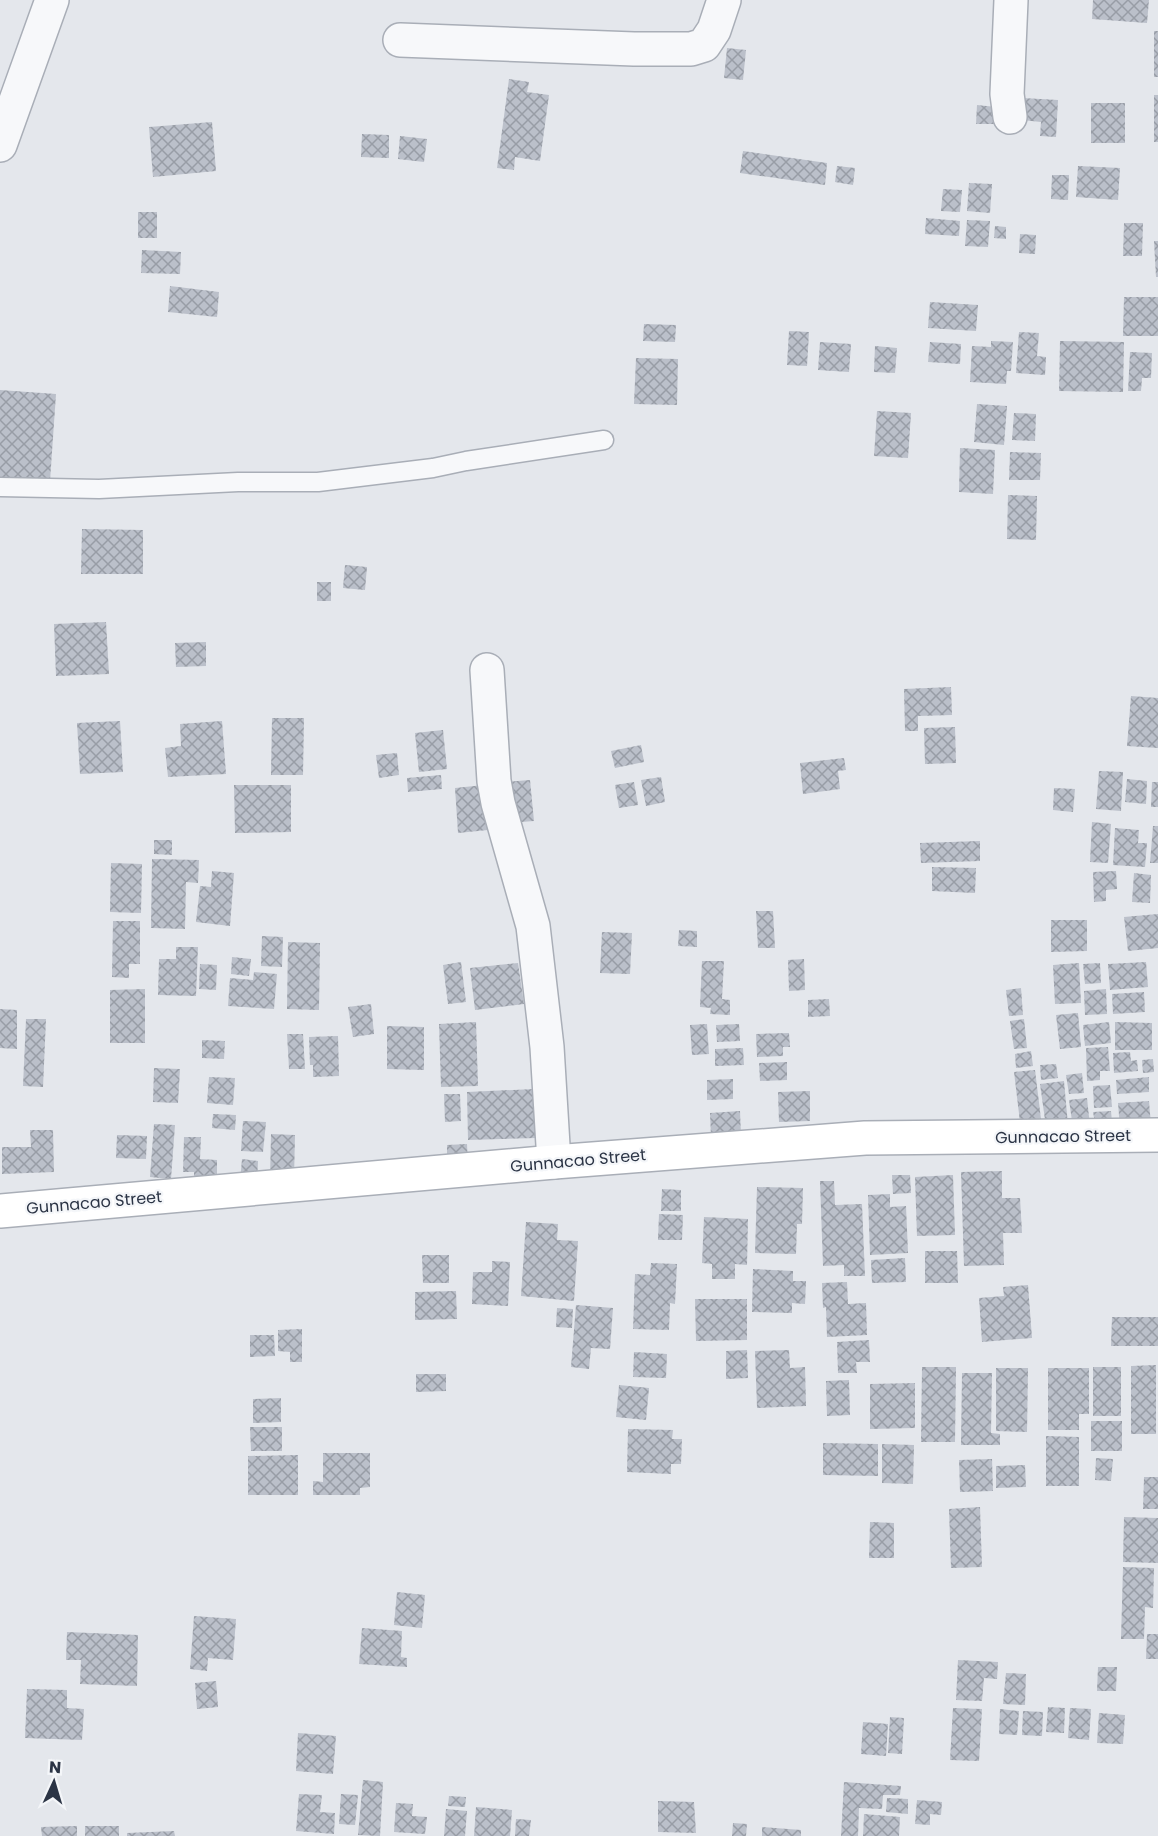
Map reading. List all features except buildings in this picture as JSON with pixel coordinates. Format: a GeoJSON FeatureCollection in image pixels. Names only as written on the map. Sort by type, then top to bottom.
{"type":"FeatureCollection","features":[{"type":"Feature","properties":{"kind":"street"},"geometry":{"type":"LineString","coordinates":[[0,145],[52,0]]}},
{"type":"Feature","properties":{"kind":"street"},"geometry":{"type":"LineString","coordinates":[[400,40],[691,49],[704,45],[714,30],[724,0]]}},
{"type":"Feature","properties":{"kind":"street"},"geometry":{"type":"LineString","coordinates":[[1010,117],[1007,94],[1011,0]]}},
{"type":"Feature","properties":{"kind":"street"},"geometry":{"type":"LineString","coordinates":[[487,670],[494,782],[533,926],[547,1047],[554,1162]]}},
{"type":"Feature","properties":{"kind":"street","name":"Gunnacao Street"},"geometry":{"type":"LineString","coordinates":[[0,1211],[554,1162],[865,1138],[1158,1135]]}},
{"type":"Feature","properties":{"kind":"lane"},"geometry":{"type":"LineString","coordinates":[[0,487],[99,489],[238,482],[318,482],[433,468],[466,460],[604,440]]}}]}
